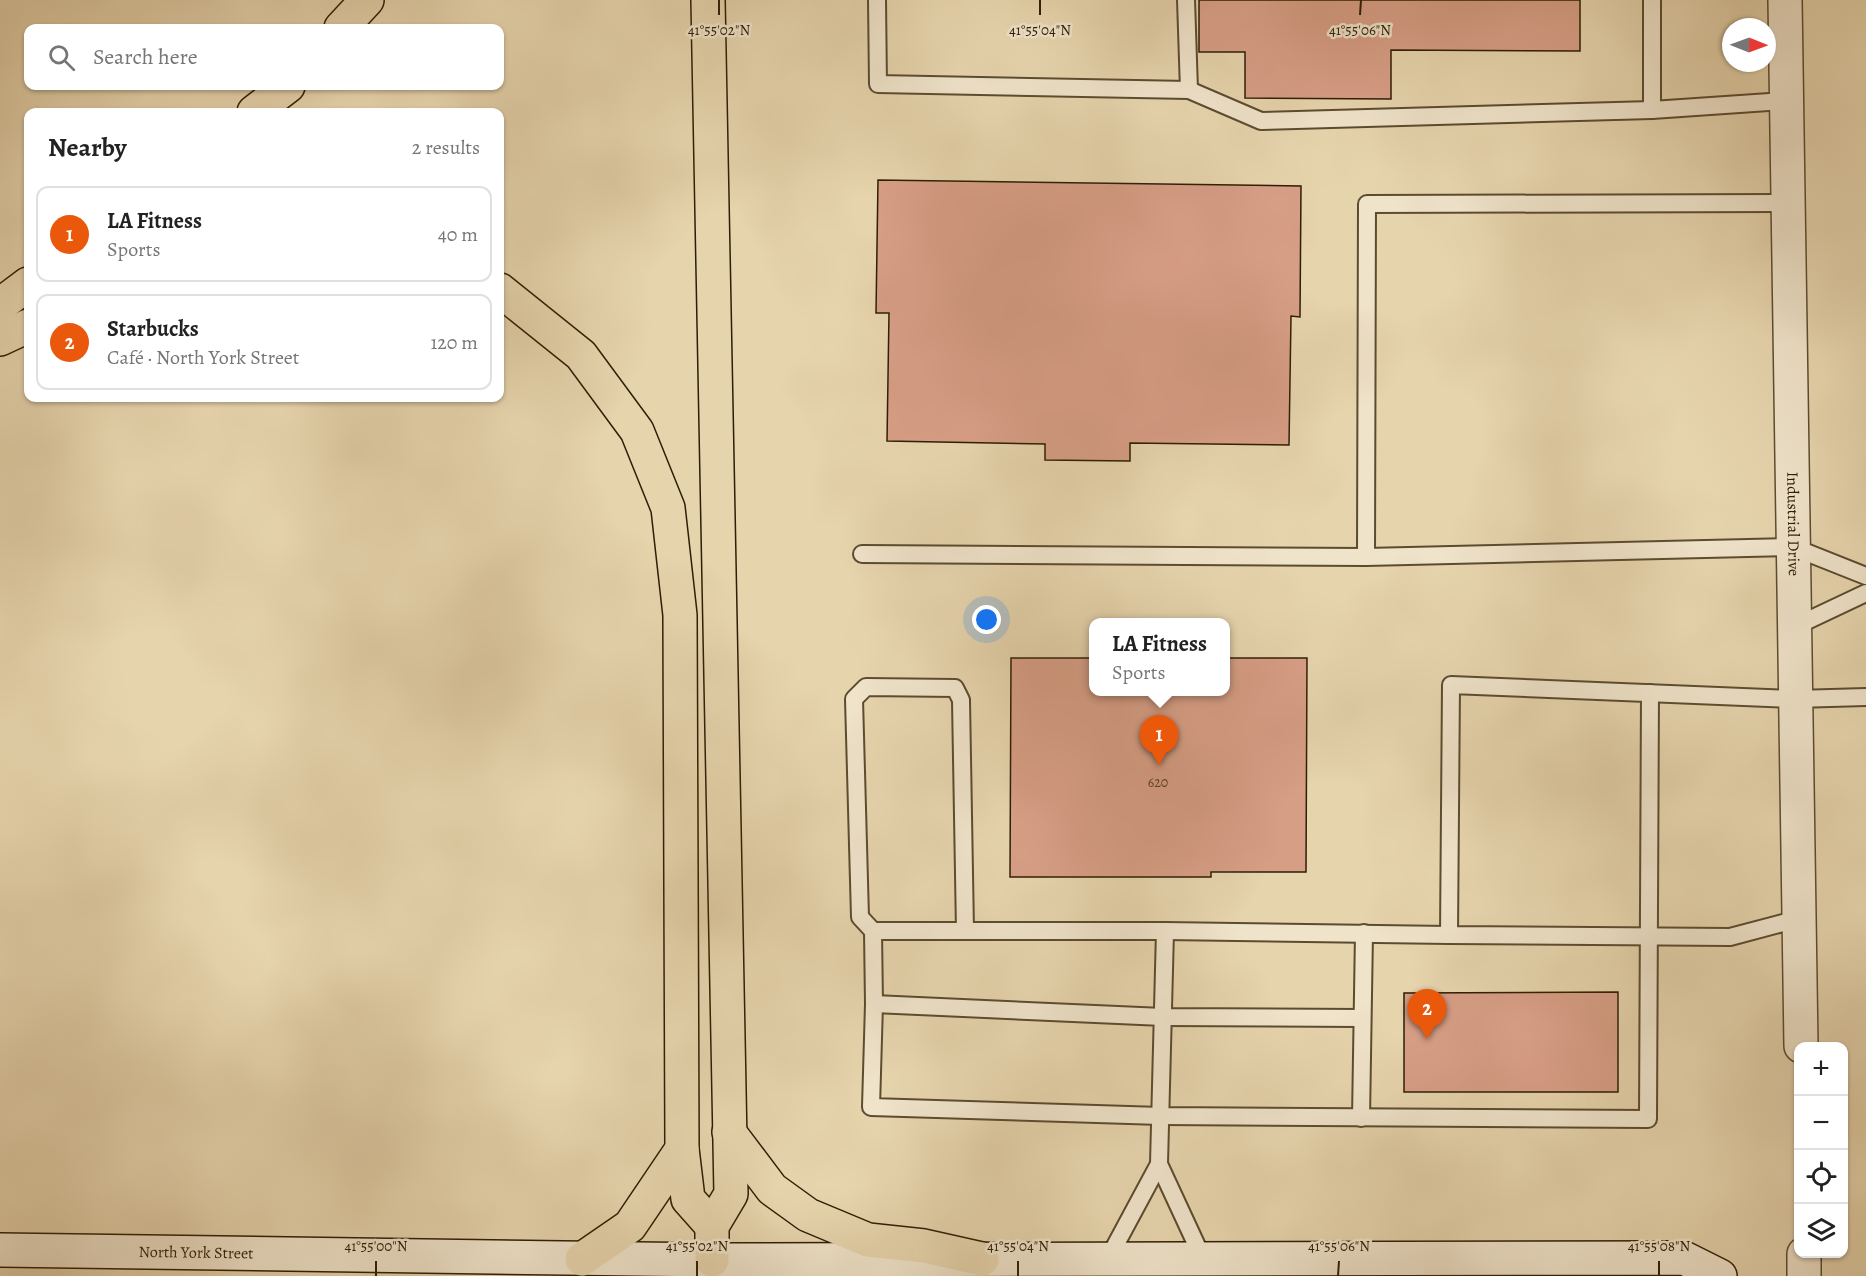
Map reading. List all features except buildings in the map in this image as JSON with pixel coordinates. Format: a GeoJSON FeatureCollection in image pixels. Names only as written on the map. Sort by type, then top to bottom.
{"type":"FeatureCollection","features":[{"type":"Feature","properties":{"kind":"highway"},"geometry":{"type":"LineString","coordinates":[[346,24],[367,0]]}},
{"type":"Feature","properties":{"kind":"highway"},"geometry":{"type":"LineString","coordinates":[[708,0],[731,1194],[712,1226],[712,1268]]}},
{"type":"Feature","properties":{"kind":"highway"},"geometry":{"type":"LineString","coordinates":[[259,108],[283,90]]}},
{"type":"Feature","properties":{"kind":"highway"},"geometry":{"type":"LineString","coordinates":[[0,305],[24,287]]}},
{"type":"Feature","properties":{"kind":"highway"},"geometry":{"type":"LineString","coordinates":[[504,293],[581,355],[637,431],[668,508],[680,615],[682,1149],[688,1199],[712,1226]]}},
{"type":"Feature","properties":{"kind":"highway"},"geometry":{"type":"LineString","coordinates":[[0,339],[24,328]]}},
{"type":"Feature","properties":{"kind":"highway"},"geometry":{"type":"LineString","coordinates":[[729,1131],[772,1189],[808,1215],[868,1240],[924,1246],[982,1259]]}},
{"type":"Feature","properties":{"kind":"highway"},"geometry":{"type":"LineString","coordinates":[[582,1259],[630,1226],[682,1149]]}},
{"type":"Feature","properties":{"kind":"main road","name":"Industrial Drive"},"geometry":{"type":"LineString","coordinates":[[1785,0],[1801,1042]]}},
{"type":"Feature","properties":{"kind":"main road","name":"North York Street"},"geometry":{"type":"LineString","coordinates":[[0,1250],[582,1259],[712,1268],[982,1259],[1684,1258],[1720,1276]]}},
{"type":"Feature","properties":{"kind":"main road"},"geometry":{"type":"LineString","coordinates":[[1804,1258],[1804,1276]]}},
{"type":"Feature","properties":{"kind":"lane"},"geometry":{"type":"LineString","coordinates":[[877,0],[878,84],[1189,90],[1261,121],[1653,110],[1785,101]]}},
{"type":"Feature","properties":{"kind":"lane"},"geometry":{"type":"LineString","coordinates":[[1186,0],[1189,90]]}},
{"type":"Feature","properties":{"kind":"lane"},"geometry":{"type":"LineString","coordinates":[[1652,0],[1653,110]]}},
{"type":"Feature","properties":{"kind":"lane"},"geometry":{"type":"LineString","coordinates":[[1366,557],[1367,204],[1789,203]]}},
{"type":"Feature","properties":{"kind":"lane"},"geometry":{"type":"LineString","coordinates":[[862,554],[1366,557],[1793,547],[1866,576]]}},
{"type":"Feature","properties":{"kind":"lane"},"geometry":{"type":"LineString","coordinates":[[1794,627],[1866,593]]}},
{"type":"Feature","properties":{"kind":"lane"},"geometry":{"type":"LineString","coordinates":[[1449,934],[1451,685],[1795,699],[1866,697]]}},
{"type":"Feature","properties":{"kind":"lane"},"geometry":{"type":"LineString","coordinates":[[965,931],[962,700],[955,688],[866,687],[854,699],[860,917],[873,931],[874,1004],[871,1107],[1161,1116],[1648,1119],[1650,693]]}},
{"type":"Feature","properties":{"kind":"lane"},"geometry":{"type":"LineString","coordinates":[[873,931],[1165,931],[1730,937],[1798,920]]}},
{"type":"Feature","properties":{"kind":"lane"},"geometry":{"type":"LineString","coordinates":[[1165,931],[1160,1164],[1203,1259]]}},
{"type":"Feature","properties":{"kind":"lane"},"geometry":{"type":"LineString","coordinates":[[1361,1118],[1364,933]]}},
{"type":"Feature","properties":{"kind":"lane"},"geometry":{"type":"LineString","coordinates":[[874,1004],[1163,1017],[1362,1018]]}},
{"type":"Feature","properties":{"kind":"lane"},"geometry":{"type":"LineString","coordinates":[[1108,1259],[1160,1164]]}},
{"type":"Feature","properties":{"kind":"place","name":"LA Fitness"},"geometry":{"type":"Point","coordinates":[1159,765]}},
{"type":"Feature","properties":{"kind":"place","name":"Starbucks"},"geometry":{"type":"Point","coordinates":[1427,1039]}}]}
